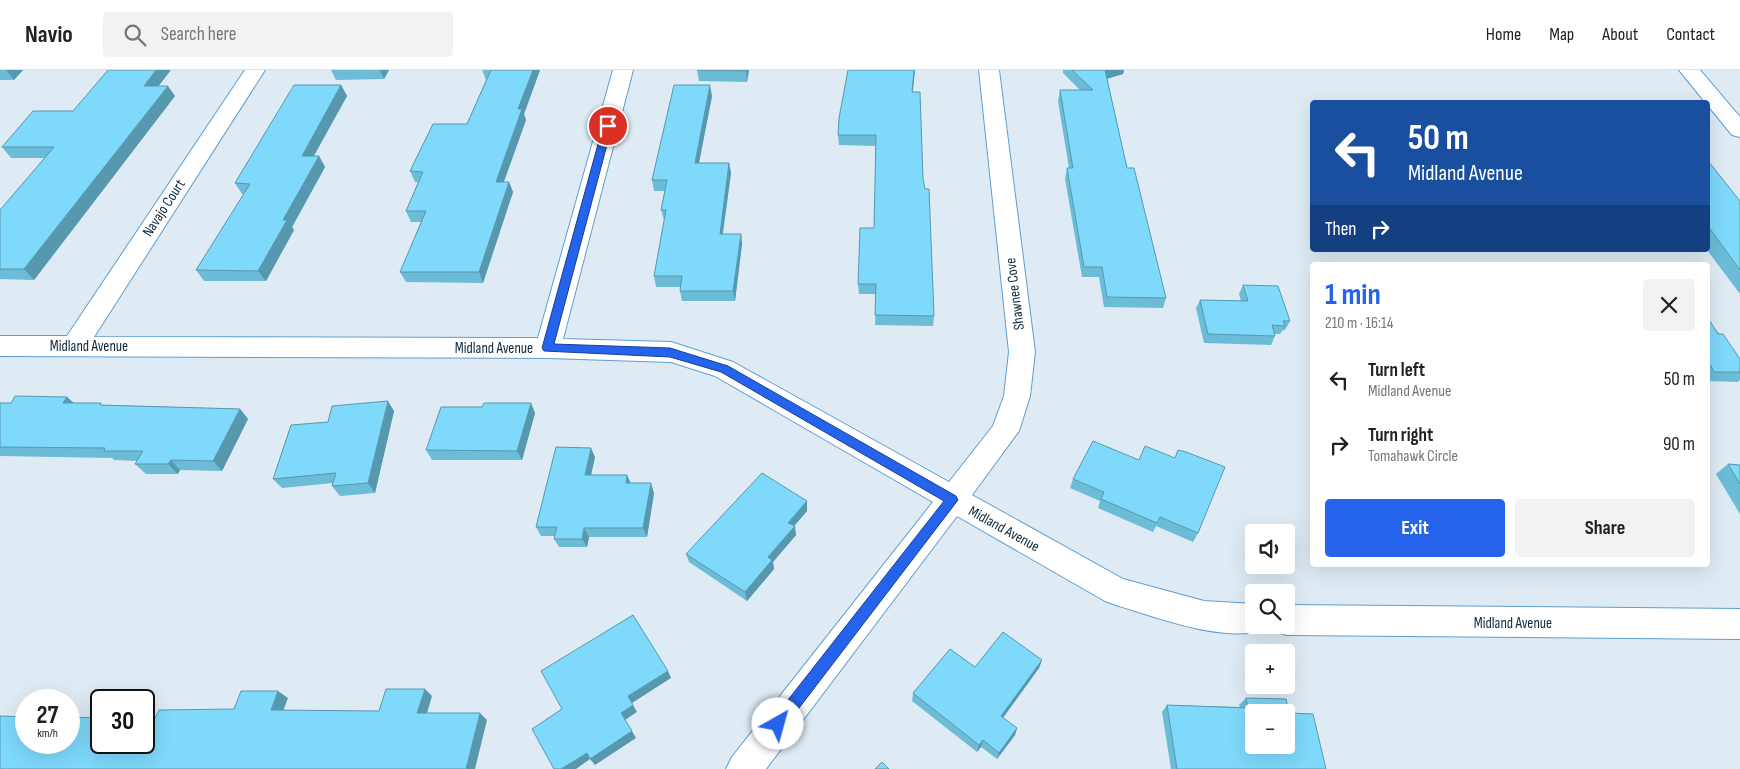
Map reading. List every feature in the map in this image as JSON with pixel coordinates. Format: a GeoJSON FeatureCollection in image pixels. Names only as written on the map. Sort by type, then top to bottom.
{"type":"FeatureCollection","features":[{"type":"Feature","properties":{"kind":"street","name":"Navajo Court"},"geometry":{"type":"LineString","coordinates":[[74,346],[255,70]]}},
{"type":"Feature","properties":{"kind":"street"},"geometry":{"type":"LineString","coordinates":[[548,348],[623,70]]}},
{"type":"Feature","properties":{"kind":"street","name":"Shawnee Cove"},"geometry":{"type":"LineString","coordinates":[[744,769],[1005,432],[1017,396],[1022,352],[989,70]]}},
{"type":"Feature","properties":{"kind":"street"},"geometry":{"type":"LineString","coordinates":[[1689,70],[1740,130]]}},
{"type":"Feature","properties":{"kind":"street","name":"Midland Avenue"},"geometry":{"type":"LineString","coordinates":[[0,346],[548,348],[670,352],[724,369],[952,500],[1116,591],[1204,616],[1245,618]]}},
{"type":"Feature","properties":{"kind":"street","name":"Midland Avenue"},"geometry":{"type":"LineString","coordinates":[[1295,620],[1740,624]]}},
{"type":"Feature","properties":{"kind":"building"},"geometry":{"type":"Polygon","coordinates":[[[108,70],[156,70],[144,86],[168,86],[24,269],[0,269],[0,210],[54,147],[2,147],[33,111],[73,111],[108,70]]]}},
{"type":"Feature","properties":{"kind":"building"},"geometry":{"type":"Polygon","coordinates":[[[491,70],[533,70],[518,109],[522,109],[496,182],[509,182],[479,272],[400,272],[426,211],[406,211],[423,172],[410,171],[433,124],[467,124],[491,70]]]}},
{"type":"Feature","properties":{"kind":"building"},"geometry":{"type":"Polygon","coordinates":[[[697,70],[746,70],[746,71],[697,70]]]}},
{"type":"Feature","properties":{"kind":"building"},"geometry":{"type":"Polygon","coordinates":[[[848,70],[914,70],[912,92],[920,92],[923,179],[925,189],[929,189],[934,316],[875,315],[876,284],[858,284],[860,228],[874,228],[876,135],[838,135],[839,118],[848,70]]]}},
{"type":"Feature","properties":{"kind":"building"},"geometry":{"type":"Polygon","coordinates":[[[1072,70],[1105,70],[1127,168],[1134,168],[1166,298],[1107,297],[1102,267],[1084,267],[1067,168],[1073,168],[1060,90],[1093,90],[1072,70]]]}},
{"type":"Feature","properties":{"kind":"building"},"geometry":{"type":"Polygon","coordinates":[[[294,85],[341,85],[302,156],[319,156],[283,220],[287,220],[258,271],[196,270],[250,184],[235,183],[294,85]]]}},
{"type":"Feature","properties":{"kind":"building"},"geometry":{"type":"Polygon","coordinates":[[[674,85],[710,85],[695,163],[729,163],[720,234],[741,234],[733,291],[680,291],[682,276],[654,276],[666,210],[661,210],[667,180],[652,180],[674,85]]]}},
{"type":"Feature","properties":{"kind":"building"},"geometry":{"type":"Polygon","coordinates":[[[1710,164],[1740,201],[1740,270],[1710,229],[1710,164]]]}},
{"type":"Feature","properties":{"kind":"building"},"geometry":{"type":"Polygon","coordinates":[[[1243,285],[1278,286],[1290,321],[1283,321],[1285,326],[1272,325],[1275,336],[1208,334],[1200,300],[1248,301],[1243,285]]]}},
{"type":"Feature","properties":{"kind":"building"},"geometry":{"type":"Polygon","coordinates":[[[1710,321],[1718,334],[1723,334],[1740,359],[1740,372],[1714,372],[1710,365],[1710,321]]]}},
{"type":"Feature","properties":{"kind":"building"},"geometry":{"type":"Polygon","coordinates":[[[15,396],[67,397],[63,403],[240,409],[213,461],[171,460],[168,464],[135,464],[143,451],[104,451],[105,448],[0,447],[0,403],[11,403],[15,396]]]}},
{"type":"Feature","properties":{"kind":"building"},"geometry":{"type":"Polygon","coordinates":[[[388,401],[368,483],[332,486],[336,473],[273,479],[291,425],[328,422],[332,406],[388,401]]]}},
{"type":"Feature","properties":{"kind":"building"},"geometry":{"type":"Polygon","coordinates":[[[484,403],[531,403],[517,451],[426,450],[441,407],[482,407],[484,403]]]}},
{"type":"Feature","properties":{"kind":"building"},"geometry":{"type":"Polygon","coordinates":[[[1093,441],[1139,460],[1145,446],[1175,458],[1178,450],[1186,452],[1225,467],[1198,533],[1160,517],[1157,523],[1101,499],[1104,492],[1073,479],[1093,441]]]}},
{"type":"Feature","properties":{"kind":"building"},"geometry":{"type":"Polygon","coordinates":[[[556,447],[591,448],[585,475],[627,475],[626,483],[651,483],[643,528],[584,528],[582,539],[554,539],[557,527],[536,527],[556,447]]]}},
{"type":"Feature","properties":{"kind":"building"},"geometry":{"type":"Polygon","coordinates":[[[1728,464],[1740,465],[1740,484],[1728,464]]]}},
{"type":"Feature","properties":{"kind":"building"},"geometry":{"type":"Polygon","coordinates":[[[762,473],[807,501],[788,523],[795,526],[768,557],[772,560],[745,592],[686,554],[762,473]]]}},
{"type":"Feature","properties":{"kind":"building"},"geometry":{"type":"Polygon","coordinates":[[[633,615],[668,671],[628,696],[633,705],[621,713],[632,731],[590,759],[587,753],[561,769],[554,769],[532,729],[562,709],[541,671],[633,615]]]}},
{"type":"Feature","properties":{"kind":"building"},"geometry":{"type":"Polygon","coordinates":[[[1003,632],[1042,660],[1001,716],[1017,728],[999,753],[983,740],[979,745],[913,693],[950,649],[975,667],[1003,632]]]}},
{"type":"Feature","properties":{"kind":"building"},"geometry":{"type":"Polygon","coordinates":[[[386,689],[425,689],[417,713],[480,713],[466,769],[0,769],[0,716],[15,717],[15,754],[80,754],[80,717],[90,718],[90,754],[155,754],[155,718],[159,710],[234,709],[241,691],[278,691],[271,710],[379,711],[386,689]]]}},
{"type":"Feature","properties":{"kind":"building"},"geometry":{"type":"Polygon","coordinates":[[[1246,698],[1286,699],[1287,704],[1247,704],[1246,698]]]}},
{"type":"Feature","properties":{"kind":"building"},"geometry":{"type":"Polygon","coordinates":[[[1167,705],[1245,708],[1245,754],[1295,754],[1295,713],[1313,714],[1326,769],[1177,769],[1167,705]]]}},
{"type":"Feature","properties":{"kind":"building"},"geometry":{"type":"Polygon","coordinates":[[[882,762],[889,769],[875,769],[882,762]]]}},
{"type":"Feature","properties":{"kind":"route"},"geometry":{"type":"LineString","coordinates":[[608,126],[548,348],[670,352],[724,369],[952,500],[778,724]]}}]}
